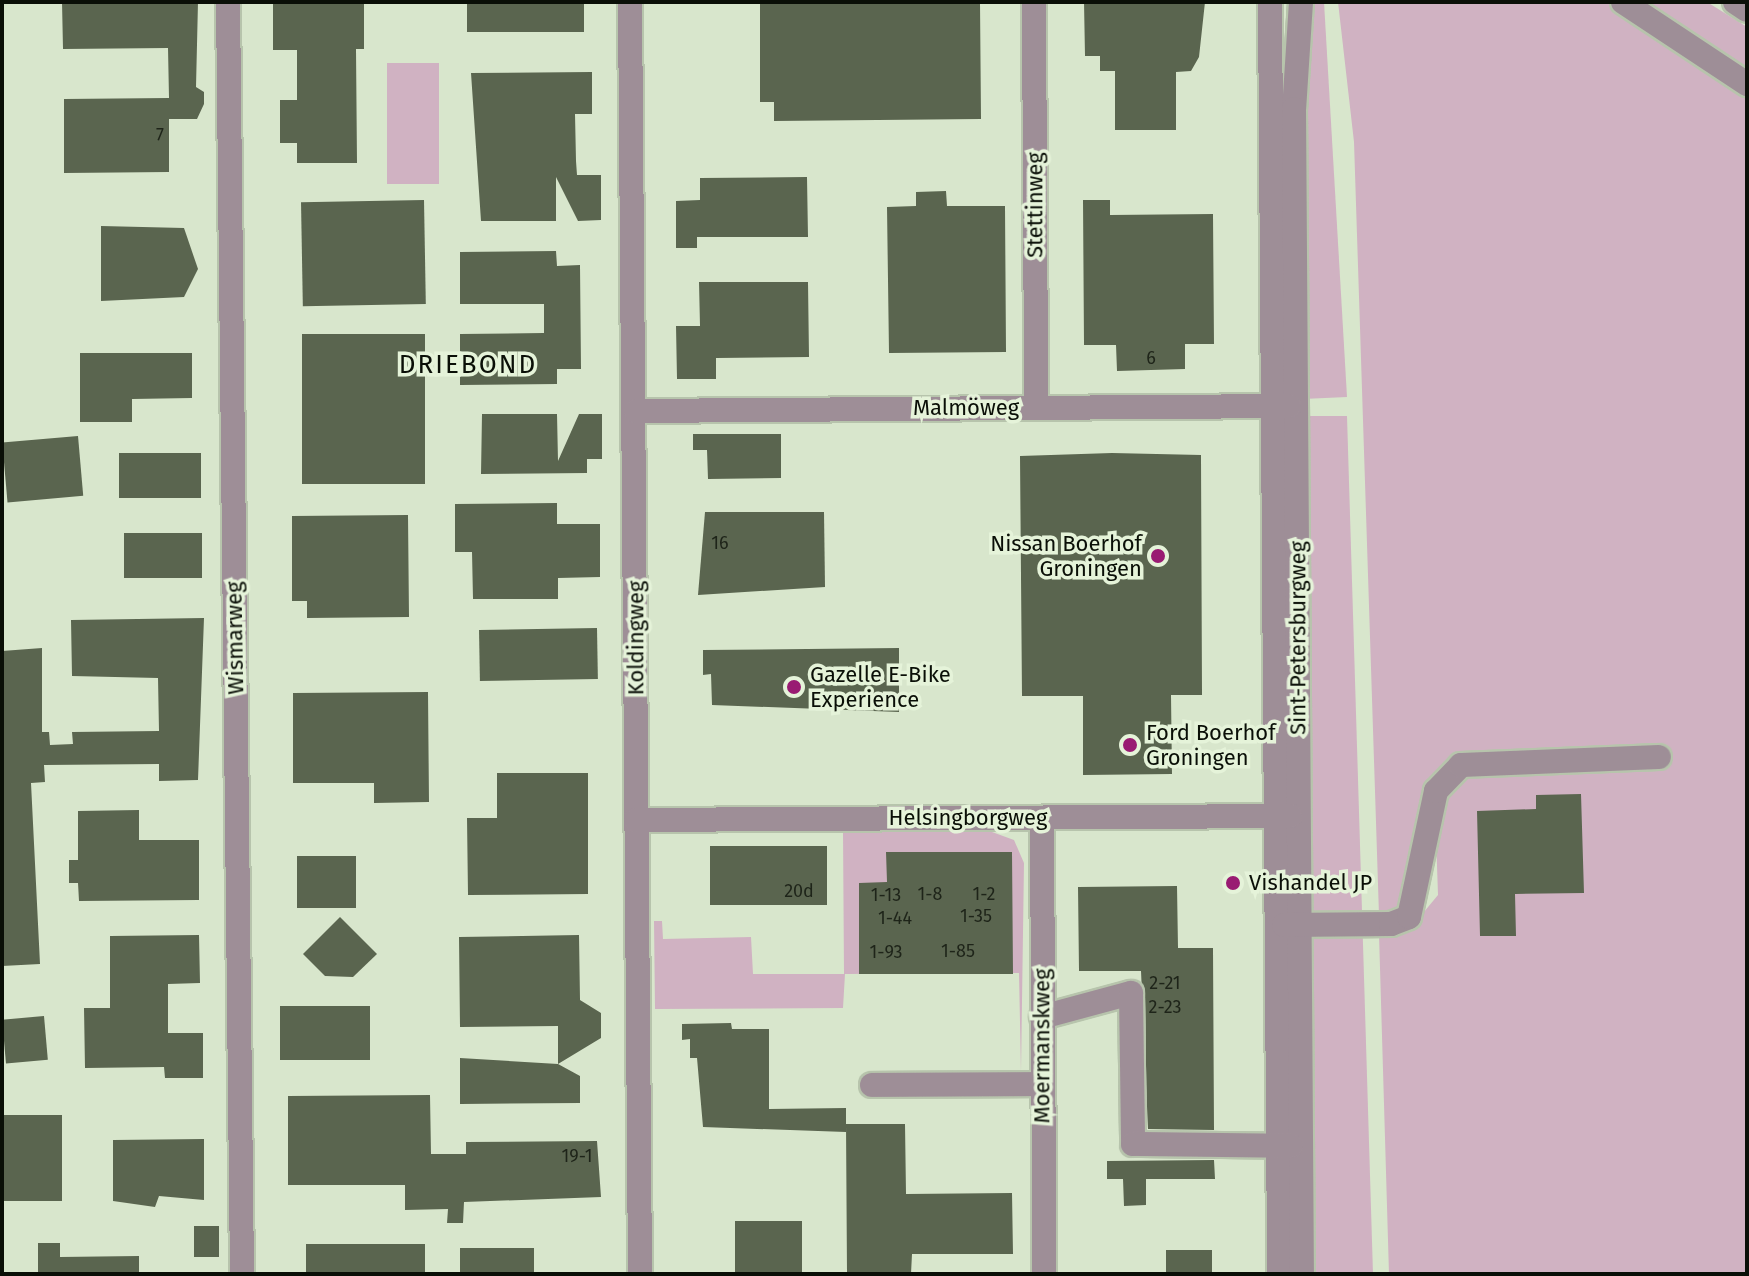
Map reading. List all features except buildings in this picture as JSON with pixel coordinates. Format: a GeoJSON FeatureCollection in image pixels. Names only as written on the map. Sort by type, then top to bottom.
{"type":"FeatureCollection","features":[{"type":"Feature","properties":{"kind":"street","name":"Wismarweg"},"geometry":{"type":"LineString","coordinates":[[228,2],[242,1274]]}},
{"type":"Feature","properties":{"kind":"street","name":"Koldingweg"},"geometry":{"type":"LineString","coordinates":[[630,2],[636,411],[640,1274]]}},
{"type":"Feature","properties":{"kind":"street","name":"Stettinweg"},"geometry":{"type":"LineString","coordinates":[[1034,2],[1036,408]]}},
{"type":"Feature","properties":{"kind":"street","name":"Sint-Petersburgweg"},"geometry":{"type":"LineString","coordinates":[[1270,2],[1273,406],[1288,816]]}},
{"type":"Feature","properties":{"kind":"street","name":"Sint-Petersburgweg"},"geometry":{"type":"LineString","coordinates":[[1301,2],[1294,109],[1297,406],[1288,926],[1290,1146],[1302,1274]]}},
{"type":"Feature","properties":{"kind":"street"},"geometry":{"type":"LineString","coordinates":[[1623,2],[1747,84]]}},
{"type":"Feature","properties":{"kind":"street"},"geometry":{"type":"LineString","coordinates":[[1735,2],[1747,10]]}},
{"type":"Feature","properties":{"kind":"street","name":"Malmöweg"},"geometry":{"type":"LineString","coordinates":[[636,411],[1297,406]]}},
{"type":"Feature","properties":{"kind":"street"},"geometry":{"type":"LineString","coordinates":[[1288,926],[1391,924],[1409,917],[1433,800],[1461,765],[1659,757]]}},
{"type":"Feature","properties":{"kind":"street","name":"Helsingborgweg"},"geometry":{"type":"LineString","coordinates":[[636,820],[1288,816]]}},
{"type":"Feature","properties":{"kind":"street","name":"Moermanskweg"},"geometry":{"type":"LineString","coordinates":[[1042,818],[1044,1274]]}},
{"type":"Feature","properties":{"kind":"street"},"geometry":{"type":"LineString","coordinates":[[1042,1017],[1131,993],[1133,1144],[1290,1146]]}},
{"type":"Feature","properties":{"kind":"street"},"geometry":{"type":"LineString","coordinates":[[872,1085],[1042,1084]]}},
{"type":"Feature","properties":{"kind":"street","name":"Sint-Petersburgweg"},"geometry":{"type":"LineString","coordinates":[[1279,1274],[1290,1146]]}},
{"type":"Feature","properties":{"kind":"shaded area"},"geometry":{"type":"Polygon","coordinates":[[[1308,2],[1324,2],[1347,397],[1303,399],[1301,110],[1308,2]]]}},
{"type":"Feature","properties":{"kind":"shaded area"},"geometry":{"type":"Polygon","coordinates":[[[1338,2],[1608,2],[1747,95],[1747,1274],[1389,1274],[1379,934],[1409,930],[1438,895],[1434,777],[1411,905],[1379,915],[1354,142],[1338,2]]]}},
{"type":"Feature","properties":{"kind":"shaded area"},"geometry":{"type":"Polygon","coordinates":[[[1642,2],[1707,2],[1747,27],[1747,70],[1642,2]]]}},
{"type":"Feature","properties":{"kind":"shaded area"},"geometry":{"type":"Polygon","coordinates":[[[387,63],[439,63],[439,184],[387,184],[387,63]]]}},
{"type":"Feature","properties":{"kind":"shaded area"},"geometry":{"type":"Polygon","coordinates":[[[1303,416],[1347,416],[1373,1274],[1311,1274],[1303,416]]]}},
{"type":"Feature","properties":{"kind":"shaded area"},"geometry":{"type":"Polygon","coordinates":[[[843,832],[992,832],[1014,840],[1024,863],[1021,1072],[1019,973],[845,974],[843,1008],[655,1009],[654,921],[662,921],[663,939],[751,937],[753,974],[844,974],[843,832]]]}},
{"type":"Feature","properties":{"kind":"place","name":"Nissan Boerhof Groningen"},"geometry":{"type":"Point","coordinates":[1158,556]}},
{"type":"Feature","properties":{"kind":"place","name":"Gazelle E-Bike Experience"},"geometry":{"type":"Point","coordinates":[794,687]}},
{"type":"Feature","properties":{"kind":"place","name":"Ford Boerhof Groningen"},"geometry":{"type":"Point","coordinates":[1130,745]}},
{"type":"Feature","properties":{"kind":"place","name":"Vishandel JP"},"geometry":{"type":"Point","coordinates":[1233,883]}},
{"type":"Feature","properties":{"kind":"district","name":"DRIEBOND"},"geometry":{"type":"Point","coordinates":[468,365]}}]}
